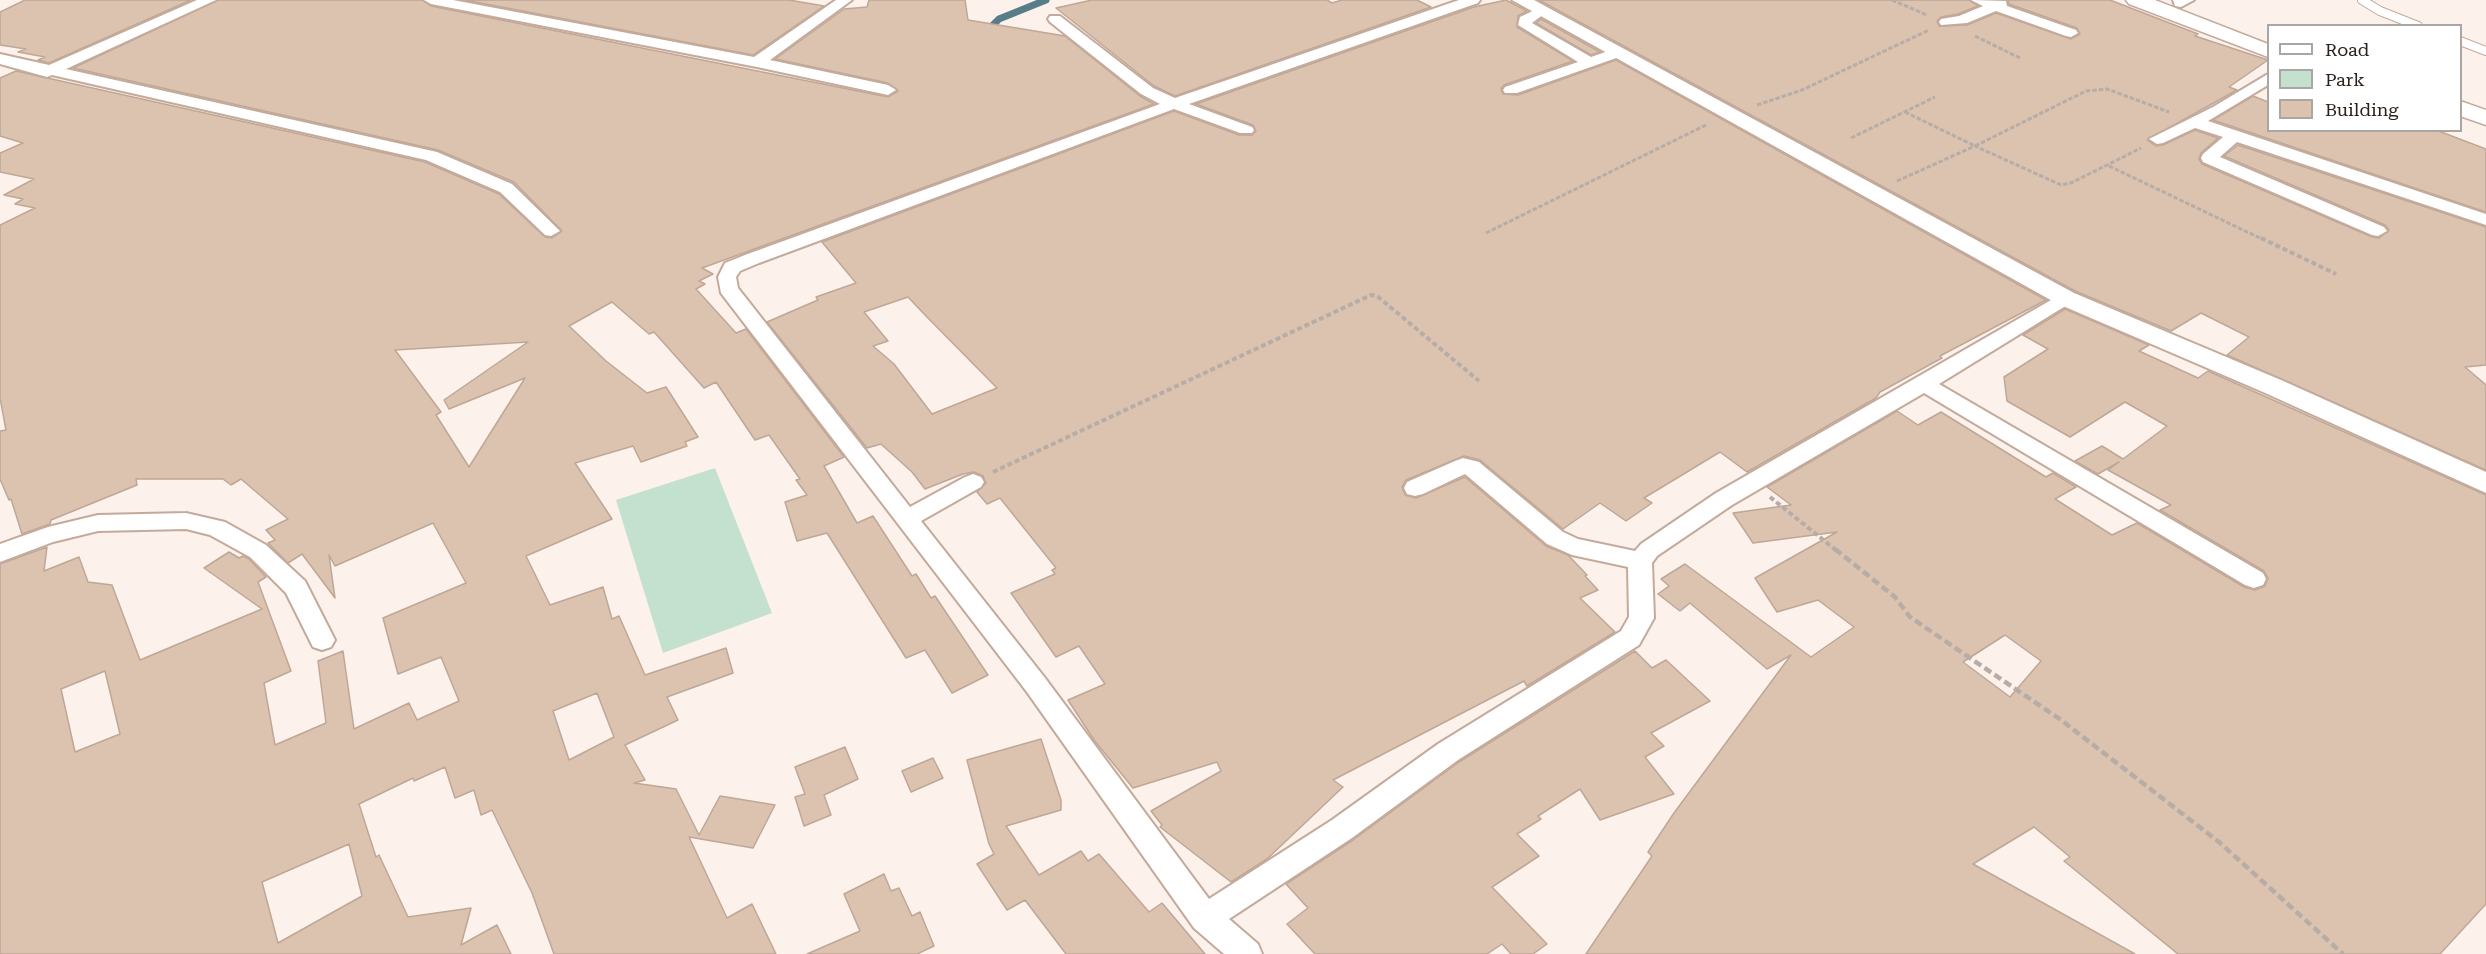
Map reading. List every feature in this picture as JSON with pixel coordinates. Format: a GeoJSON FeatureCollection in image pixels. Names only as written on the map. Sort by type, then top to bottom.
{"type":"FeatureCollection","features":[{"type":"Feature","properties":{"kind":"highway"},"geometry":{"type":"LineString","coordinates":[[2136,0],[2175,3],[2267,35]]}},
{"type":"Feature","properties":{"kind":"highway"},"geometry":{"type":"LineString","coordinates":[[2175,3],[2267,50]]}},
{"type":"Feature","properties":{"kind":"highway"},"geometry":{"type":"LineString","coordinates":[[2462,109],[2486,118]]}},
{"type":"Feature","properties":{"kind":"highway"},"geometry":{"type":"LineString","coordinates":[[2462,124],[2486,133]]}},
{"type":"Feature","properties":{"kind":"street"},"geometry":{"type":"LineString","coordinates":[[47,72],[209,0]]}},
{"type":"Feature","properties":{"kind":"street"},"geometry":{"type":"LineString","coordinates":[[431,0],[757,62],[888,90]]}},
{"type":"Feature","properties":{"kind":"street"},"geometry":{"type":"LineString","coordinates":[[757,62],[845,0]]}},
{"type":"Feature","properties":{"kind":"street"},"geometry":{"type":"LineString","coordinates":[[1246,954],[1205,918],[1036,685],[728,289],[727,277],[732,267],[1174,104],[1473,0]]}},
{"type":"Feature","properties":{"kind":"street"},"geometry":{"type":"LineString","coordinates":[[1521,0],[2065,298],[2272,386],[2486,483]]}},
{"type":"Feature","properties":{"kind":"street"},"geometry":{"type":"LineString","coordinates":[[1978,0],[2071,33]]}},
{"type":"Feature","properties":{"kind":"street"},"geometry":{"type":"LineString","coordinates":[[1946,22],[1962,20],[2011,0]]}},
{"type":"Feature","properties":{"kind":"street"},"geometry":{"type":"LineString","coordinates":[[1541,11],[1525,20],[1525,25],[1589,62]]}},
{"type":"Feature","properties":{"kind":"street"},"geometry":{"type":"LineString","coordinates":[[1055,19],[1147,91],[1174,104],[1246,130]]}},
{"type":"Feature","properties":{"kind":"street"},"geometry":{"type":"LineString","coordinates":[[1511,90],[1617,53]]}},
{"type":"Feature","properties":{"kind":"street"},"geometry":{"type":"LineString","coordinates":[[0,59],[47,72],[431,156],[506,188],[551,231]]}},
{"type":"Feature","properties":{"kind":"street"},"geometry":{"type":"LineString","coordinates":[[2157,139],[2194,122],[2267,80]]}},
{"type":"Feature","properties":{"kind":"street"},"geometry":{"type":"LineString","coordinates":[[2194,122],[2486,220]]}},
{"type":"Feature","properties":{"kind":"street"},"geometry":{"type":"LineString","coordinates":[[2234,136],[2209,158],[2378,231]]}},
{"type":"Feature","properties":{"kind":"street"},"geometry":{"type":"LineString","coordinates":[[1205,918],[1342,829],[1448,752],[1630,638],[1642,618],[1640,561],[1649,550],[1752,482],[1924,384],[2065,298]]}},
{"type":"Feature","properties":{"kind":"street"},"geometry":{"type":"LineString","coordinates":[[1924,384],[2254,579]]}},
{"type":"Feature","properties":{"kind":"street"},"geometry":{"type":"LineString","coordinates":[[1415,488],[1463,466],[1471,467],[1556,538],[1572,546],[1640,561]]}},
{"type":"Feature","properties":{"kind":"street"},"geometry":{"type":"LineString","coordinates":[[906,519],[973,482]]}},
{"type":"Feature","properties":{"kind":"street"},"geometry":{"type":"LineString","coordinates":[[0,554],[48,536],[98,523],[186,521],[217,528],[258,551],[296,587],[322,640]]}},
{"type":"Feature","properties":{"kind":"lane"},"geometry":{"type":"LineString","coordinates":[[2362,0],[2380,11],[2413,24]]}},
{"type":"Feature","properties":{"kind":"lane"},"geometry":{"type":"LineString","coordinates":[[2462,42],[2486,51]]}},
{"type":"Feature","properties":{"kind":"path"},"geometry":{"type":"LineString","coordinates":[[1892,0],[1946,22],[2020,58]]}},
{"type":"Feature","properties":{"kind":"path"},"geometry":{"type":"LineString","coordinates":[[1729,115],[1802,90],[1946,22]]}},
{"type":"Feature","properties":{"kind":"path"},"geometry":{"type":"LineString","coordinates":[[1870,193],[1975,146],[2086,91],[2099,88],[2194,122]]}},
{"type":"Feature","properties":{"kind":"path"},"geometry":{"type":"LineString","coordinates":[[1851,138],[1935,97]]}},
{"type":"Feature","properties":{"kind":"path"},"geometry":{"type":"LineString","coordinates":[[1905,112],[2061,185],[2108,166],[2157,139]]}},
{"type":"Feature","properties":{"kind":"path"},"geometry":{"type":"LineString","coordinates":[[1486,233],[1701,127]]}},
{"type":"Feature","properties":{"kind":"path"},"geometry":{"type":"LineString","coordinates":[[2108,166],[2336,274]]}},
{"type":"Feature","properties":{"kind":"path"},"geometry":{"type":"LineString","coordinates":[[973,482],[1371,295],[1377,296],[1479,381]]}},
{"type":"Feature","properties":{"kind":"path"},"geometry":{"type":"LineString","coordinates":[[1752,482],[1895,597],[1910,617],[2061,720],[2219,842],[2343,954]]}},
{"type":"Feature","properties":{"kind":"green space"},"geometry":{"type":"Polygon","coordinates":[[[715,468],[772,613],[663,653],[616,500],[715,468]]]}},
{"type":"Feature","properties":{"kind":"building"},"geometry":{"type":"Polygon","coordinates":[[[25,0],[191,0],[49,63],[38,60],[45,57],[18,52],[26,49],[0,45],[0,12],[25,0]]]}},
{"type":"Feature","properties":{"kind":"building"},"geometry":{"type":"Polygon","coordinates":[[[218,0],[422,0],[431,6],[888,97],[898,91],[888,83],[775,59],[844,9],[867,7],[869,0],[965,0],[968,20],[1065,36],[1140,96],[1154,104],[702,268],[713,274],[699,281],[705,284],[696,289],[736,333],[746,329],[844,457],[824,466],[857,523],[873,516],[912,576],[916,574],[931,598],[935,596],[988,675],[952,693],[925,650],[906,658],[827,533],[797,541],[785,502],[807,495],[796,480],[800,479],[769,435],[755,440],[716,382],[704,388],[654,332],[649,334],[612,302],[569,326],[606,361],[647,393],[666,387],[698,437],[685,442],[687,446],[641,462],[633,446],[575,463],[612,519],[526,556],[550,605],[603,587],[612,619],[619,616],[645,675],[726,648],[733,673],[667,697],[678,720],[625,745],[645,780],[634,783],[676,789],[699,835],[720,796],[775,805],[753,848],[689,837],[727,918],[752,904],[776,954],[554,954],[532,893],[492,810],[481,815],[474,790],[455,798],[445,767],[414,781],[413,778],[359,804],[376,857],[379,855],[408,917],[471,908],[461,945],[497,925],[511,954],[0,954],[0,564],[47,547],[44,571],[79,557],[88,582],[112,585],[140,660],[262,609],[204,568],[229,552],[239,558],[243,556],[249,559],[266,577],[258,582],[291,671],[264,683],[275,745],[326,723],[318,661],[343,651],[354,729],[409,703],[417,720],[459,701],[441,657],[398,674],[383,618],[466,583],[433,523],[335,566],[329,555],[335,598],[302,554],[288,563],[268,543],[275,540],[266,530],[288,519],[241,479],[231,485],[223,479],[136,479],[137,485],[22,534],[11,499],[9,500],[0,479],[0,431],[6,430],[0,398],[0,225],[35,208],[15,204],[23,199],[4,195],[34,179],[0,172],[0,153],[23,143],[0,136],[0,78],[16,71],[425,162],[499,194],[545,237],[552,238],[562,231],[514,182],[438,150],[73,68],[218,0]],[[528,342],[395,350],[441,412],[436,415],[469,467],[525,378],[449,409],[444,400],[528,342]],[[105,671],[61,689],[75,752],[120,734],[105,671]],[[597,693],[553,711],[569,760],[614,737],[597,693]],[[349,844],[262,882],[278,943],[362,896],[349,844]]]}},
{"type":"Feature","properties":{"kind":"building"},"geometry":{"type":"Polygon","coordinates":[[[465,0],[789,0],[824,6],[753,55],[465,0]]]}},
{"type":"Feature","properties":{"kind":"building"},"geometry":{"type":"Polygon","coordinates":[[[1092,0],[1327,0],[1332,3],[1342,0],[1417,0],[1431,7],[1175,96],[1154,86],[1056,8],[1092,0]]]}},
{"type":"Feature","properties":{"kind":"building"},"geometry":{"type":"Polygon","coordinates":[[[1506,0],[1527,11],[1518,16],[1517,27],[1573,61],[1504,85],[1501,89],[1503,94],[1518,95],[1616,60],[2046,300],[1940,356],[1942,358],[1880,392],[1876,398],[1747,472],[1720,452],[1644,498],[1652,503],[1626,521],[1600,503],[1563,529],[1480,460],[1464,456],[1406,480],[1402,487],[1405,495],[1416,498],[1465,477],[1546,546],[1568,555],[1598,590],[1580,598],[1615,632],[1527,686],[1524,681],[1333,780],[1343,787],[1267,859],[1231,882],[1160,827],[1162,825],[1151,811],[1221,771],[1217,762],[1133,788],[1094,740],[1068,700],[1105,684],[1079,646],[1056,657],[1011,593],[1055,574],[1052,570],[1056,568],[1000,498],[987,504],[977,492],[986,483],[983,476],[974,472],[963,474],[925,489],[912,472],[881,444],[867,448],[767,322],[818,300],[816,297],[856,283],[822,242],[1174,111],[1239,135],[1252,135],[1256,131],[1253,125],[1196,104],[1474,7],[1506,0]],[[908,297],[864,312],[888,341],[873,346],[894,364],[932,414],[997,388],[908,297]]]}},
{"type":"Feature","properties":{"kind":"building"},"geometry":{"type":"Polygon","coordinates":[[[1539,0],[1969,0],[1978,6],[1958,14],[1941,17],[1937,21],[1939,26],[1967,25],[1996,13],[2071,39],[2080,34],[2077,28],[2009,4],[2008,0],[2110,0],[2198,34],[2195,36],[2267,60],[2229,87],[2237,90],[2147,140],[2156,146],[2163,145],[2195,130],[2218,138],[2201,153],[2199,159],[2202,164],[2372,237],[2379,238],[2389,230],[2385,225],[2224,156],[2238,145],[2486,227],[2486,365],[2465,367],[2486,385],[2486,470],[2227,355],[2249,337],[2201,313],[2171,331],[2075,291],[1539,0]]]}},
{"type":"Feature","properties":{"kind":"building"},"geometry":{"type":"Polygon","coordinates":[[[1541,19],[1600,52],[1591,55],[1536,23],[1541,19]]]}},
{"type":"Feature","properties":{"kind":"building"},"geometry":{"type":"Polygon","coordinates":[[[2253,96],[2267,102],[2267,132],[2441,132],[2486,149],[2486,212],[2213,120],[2253,96]]]}},
{"type":"Feature","properties":{"kind":"building"},"geometry":{"type":"Polygon","coordinates":[[[2065,309],[2149,345],[2139,351],[2198,378],[2208,371],[2486,495],[2486,904],[2440,954],[2178,954],[2064,861],[2070,857],[2034,827],[1973,864],[2135,954],[1586,954],[1652,856],[1648,852],[1674,813],[1791,655],[1767,669],[1690,603],[1680,611],[1658,594],[1669,586],[1661,579],[1685,564],[1811,657],[1854,627],[1818,600],[1777,612],[1755,578],[1837,532],[1753,543],[1733,513],[1791,505],[1767,487],[1897,411],[1918,425],[1941,412],[2046,477],[2053,473],[2076,487],[2055,499],[2112,535],[2137,523],[2244,587],[2255,590],[2265,586],[2268,578],[2264,571],[2160,510],[2171,505],[2108,470],[2119,462],[2098,474],[2075,461],[2102,446],[2123,459],[2167,426],[2125,402],[2070,437],[2007,401],[2004,377],[2048,349],[2023,335],[2065,309]],[[2005,635],[1963,662],[2010,697],[2041,661],[2005,635]]]}},
{"type":"Feature","properties":{"kind":"building"},"geometry":{"type":"Polygon","coordinates":[[[1635,651],[1652,668],[1666,660],[1710,701],[1651,733],[1664,746],[1645,757],[1674,794],[1600,820],[1580,789],[1538,816],[1541,819],[1517,834],[1539,856],[1492,887],[1547,944],[1533,954],[1511,954],[1502,944],[1487,954],[1315,954],[1287,924],[1308,908],[1286,884],[1353,840],[1459,762],[1635,651]]]}},
{"type":"Feature","properties":{"kind":"building"},"geometry":{"type":"Polygon","coordinates":[[[1041,739],[1061,800],[1061,810],[1006,826],[1039,875],[1081,851],[1088,861],[1099,854],[1149,912],[1162,903],[1205,954],[1066,954],[1025,900],[1007,910],[977,864],[994,854],[989,844],[967,760],[1041,739]]]}},
{"type":"Feature","properties":{"kind":"building"},"geometry":{"type":"Polygon","coordinates":[[[845,747],[858,779],[824,795],[831,815],[804,826],[795,797],[805,794],[795,767],[845,747]]]}},
{"type":"Feature","properties":{"kind":"building"},"geometry":{"type":"Polygon","coordinates":[[[933,758],[943,778],[911,792],[902,771],[933,758]]]}},
{"type":"Feature","properties":{"kind":"building"},"geometry":{"type":"Polygon","coordinates":[[[884,874],[891,891],[899,888],[912,916],[920,912],[934,946],[917,954],[807,954],[860,931],[844,894],[884,874]]]}},
{"type":"Feature","properties":{"kind":"waterway"},"geometry":{"type":"LineString","coordinates":[[986,32],[999,19],[1046,0]]}}]}
